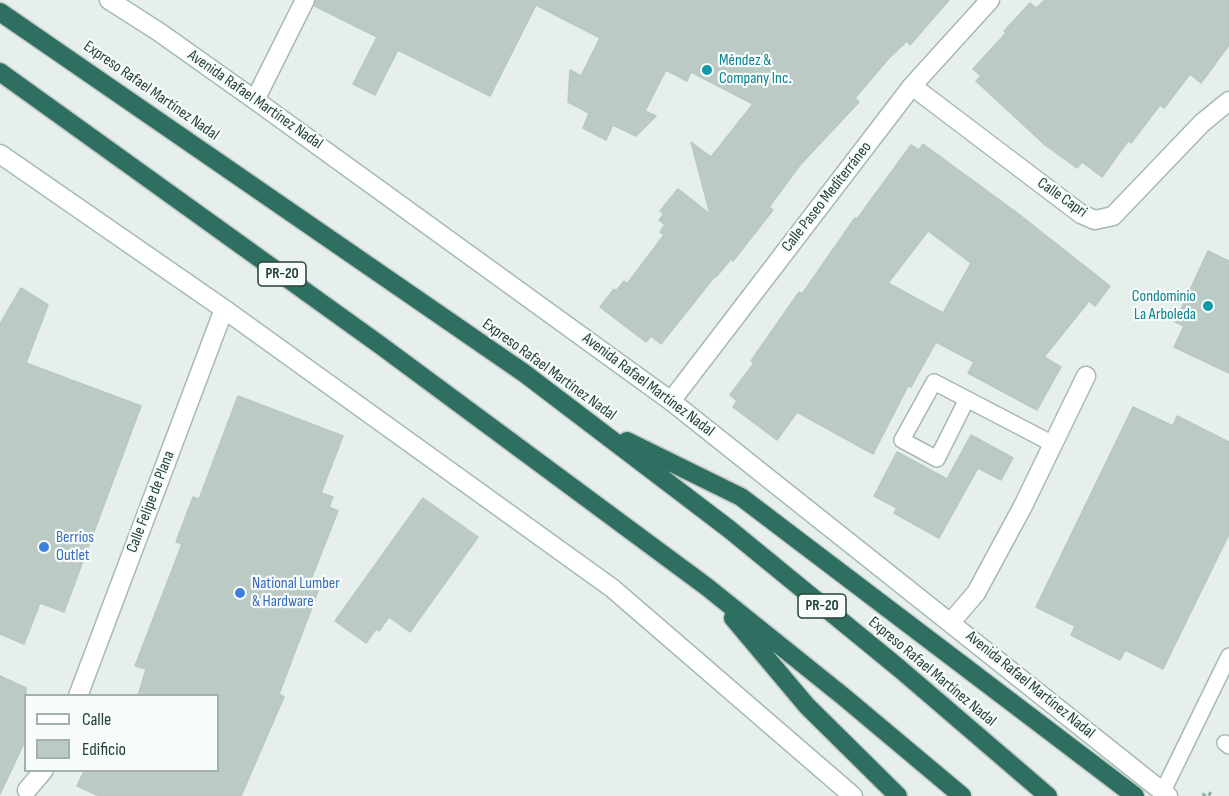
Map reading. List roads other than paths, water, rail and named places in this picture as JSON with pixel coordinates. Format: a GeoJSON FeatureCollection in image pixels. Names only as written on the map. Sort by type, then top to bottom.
{"type":"FeatureCollection","features":[{"type":"Feature","properties":{"kind":"highway"},"geometry":{"type":"LineString","coordinates":[[6,0],[38,37]]}},
{"type":"Feature","properties":{"kind":"highway","name":"Expreso Rafael Martínez Nadal"},"geometry":{"type":"LineString","coordinates":[[0,12],[524,373],[756,551],[900,669],[1048,796]]}},
{"type":"Feature","properties":{"kind":"highway","name":"PR-20"},"geometry":{"type":"LineString","coordinates":[[4,76],[371,338],[707,587],[962,796]]}},
{"type":"Feature","properties":{"kind":"highway"},"geometry":{"type":"LineString","coordinates":[[590,423],[741,497],[1135,796]]}},
{"type":"Feature","properties":{"kind":"highway"},"geometry":{"type":"LineString","coordinates":[[707,587],[807,706],[898,796]]}},
{"type":"Feature","properties":{"kind":"main road","name":"Avenida Rafael Martínez Nadal"},"geometry":{"type":"LineString","coordinates":[[109,0],[159,32],[255,100],[671,400],[1165,794]]}},
{"type":"Feature","properties":{"kind":"main road"},"geometry":{"type":"LineString","coordinates":[[128,0],[159,32]]}},
{"type":"Feature","properties":{"kind":"main road"},"geometry":{"type":"LineString","coordinates":[[255,100],[305,0]]}},
{"type":"Feature","properties":{"kind":"main road","name":"Calle Paseo Mediterráneo"},"geometry":{"type":"LineString","coordinates":[[671,400],[912,86],[990,0]]}},
{"type":"Feature","properties":{"kind":"main road","name":"Calle Capri"},"geometry":{"type":"LineString","coordinates":[[912,86],[1081,214],[1095,220],[1113,216],[1202,123],[1229,101]]}},
{"type":"Feature","properties":{"kind":"main road"},"geometry":{"type":"LineString","coordinates":[[0,154],[224,309],[612,588],[852,796]]}},
{"type":"Feature","properties":{"kind":"main road","name":"Calle Felipe de Plana"},"geometry":{"type":"LineString","coordinates":[[79,694],[224,309]]}},
{"type":"Feature","properties":{"kind":"main road"},"geometry":{"type":"LineString","coordinates":[[951,622],[976,593],[1023,506],[1086,376]]}},
{"type":"Feature","properties":{"kind":"main road"},"geometry":{"type":"LineString","coordinates":[[27,790],[43,772]]}},
{"type":"Feature","properties":{"kind":"lane"},"geometry":{"type":"LineString","coordinates":[[967,399],[938,459],[902,440],[934,382],[967,399],[1053,444]]}},
{"type":"Feature","properties":{"kind":"lane"},"geometry":{"type":"LineString","coordinates":[[1165,794],[1227,664]]}},
{"type":"Feature","properties":{"kind":"place","name":"Méndez & Company Inc."},"geometry":{"type":"Point","coordinates":[707,70]}},
{"type":"Feature","properties":{"kind":"place","name":"Condominio La Arboleda"},"geometry":{"type":"Point","coordinates":[1208,306]}},
{"type":"Feature","properties":{"kind":"place","name":"Berríos Outlet"},"geometry":{"type":"Point","coordinates":[44,547]}},
{"type":"Feature","properties":{"kind":"place","name":"National Lumber & Hardware"},"geometry":{"type":"Point","coordinates":[240,593]}}]}
